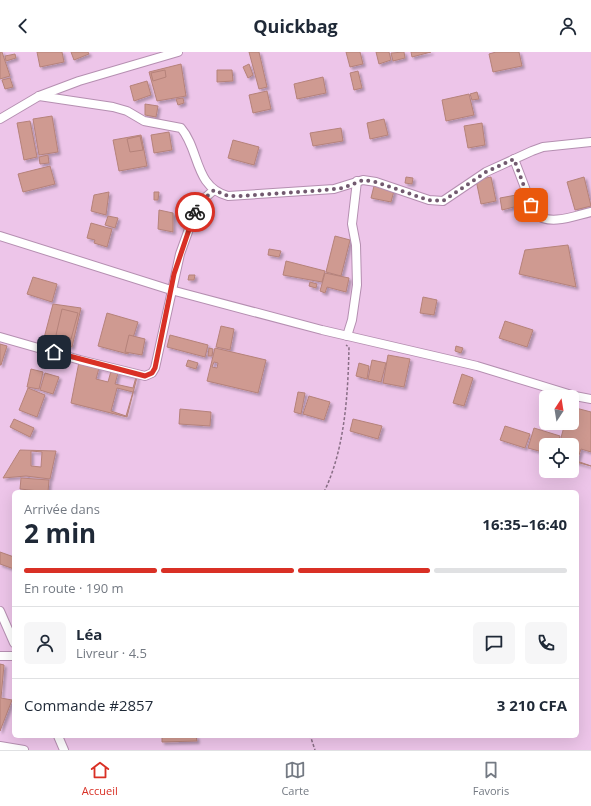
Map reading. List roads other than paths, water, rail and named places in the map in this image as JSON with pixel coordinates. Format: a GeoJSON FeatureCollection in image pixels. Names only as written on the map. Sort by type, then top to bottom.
{"type":"FeatureCollection","features":[{"type":"Feature","properties":{"kind":"street"},"geometry":{"type":"LineString","coordinates":[[0,118],[39,96],[109,71],[178,52]]}},
{"type":"Feature","properties":{"kind":"street"},"geometry":{"type":"LineString","coordinates":[[39,96],[113,107],[127,111],[144,121],[174,125],[180,128],[190,143],[202,177],[214,190],[228,196],[334,189],[357,181],[370,180],[428,200],[443,201],[486,172],[542,147],[591,142]]}},
{"type":"Feature","properties":{"kind":"street"},"geometry":{"type":"LineString","coordinates":[[514,159],[535,214],[540,218],[556,220],[591,212]]}},
{"type":"Feature","properties":{"kind":"street"},"geometry":{"type":"LineString","coordinates":[[344,339],[352,320],[357,285],[356,245],[352,224],[357,181]]}},
{"type":"Feature","properties":{"kind":"street"},"geometry":{"type":"LineString","coordinates":[[0,337],[80,360],[145,376],[152,373],[155,368],[180,254],[198,204],[214,190]]}},
{"type":"Feature","properties":{"kind":"street"},"geometry":{"type":"LineString","coordinates":[[0,236],[171,290],[344,339],[477,366],[575,396],[591,399]]}},
{"type":"Feature","properties":{"kind":"street"},"geometry":{"type":"LineString","coordinates":[[0,611],[12,638]]}},
{"type":"Feature","properties":{"kind":"street"},"geometry":{"type":"LineString","coordinates":[[0,656],[12,656]]}},
{"type":"Feature","properties":{"kind":"street"},"geometry":{"type":"LineString","coordinates":[[59,738],[64,750]]}},
{"type":"Feature","properties":{"kind":"street"},"geometry":{"type":"LineString","coordinates":[[0,746],[24,750]]}}]}
